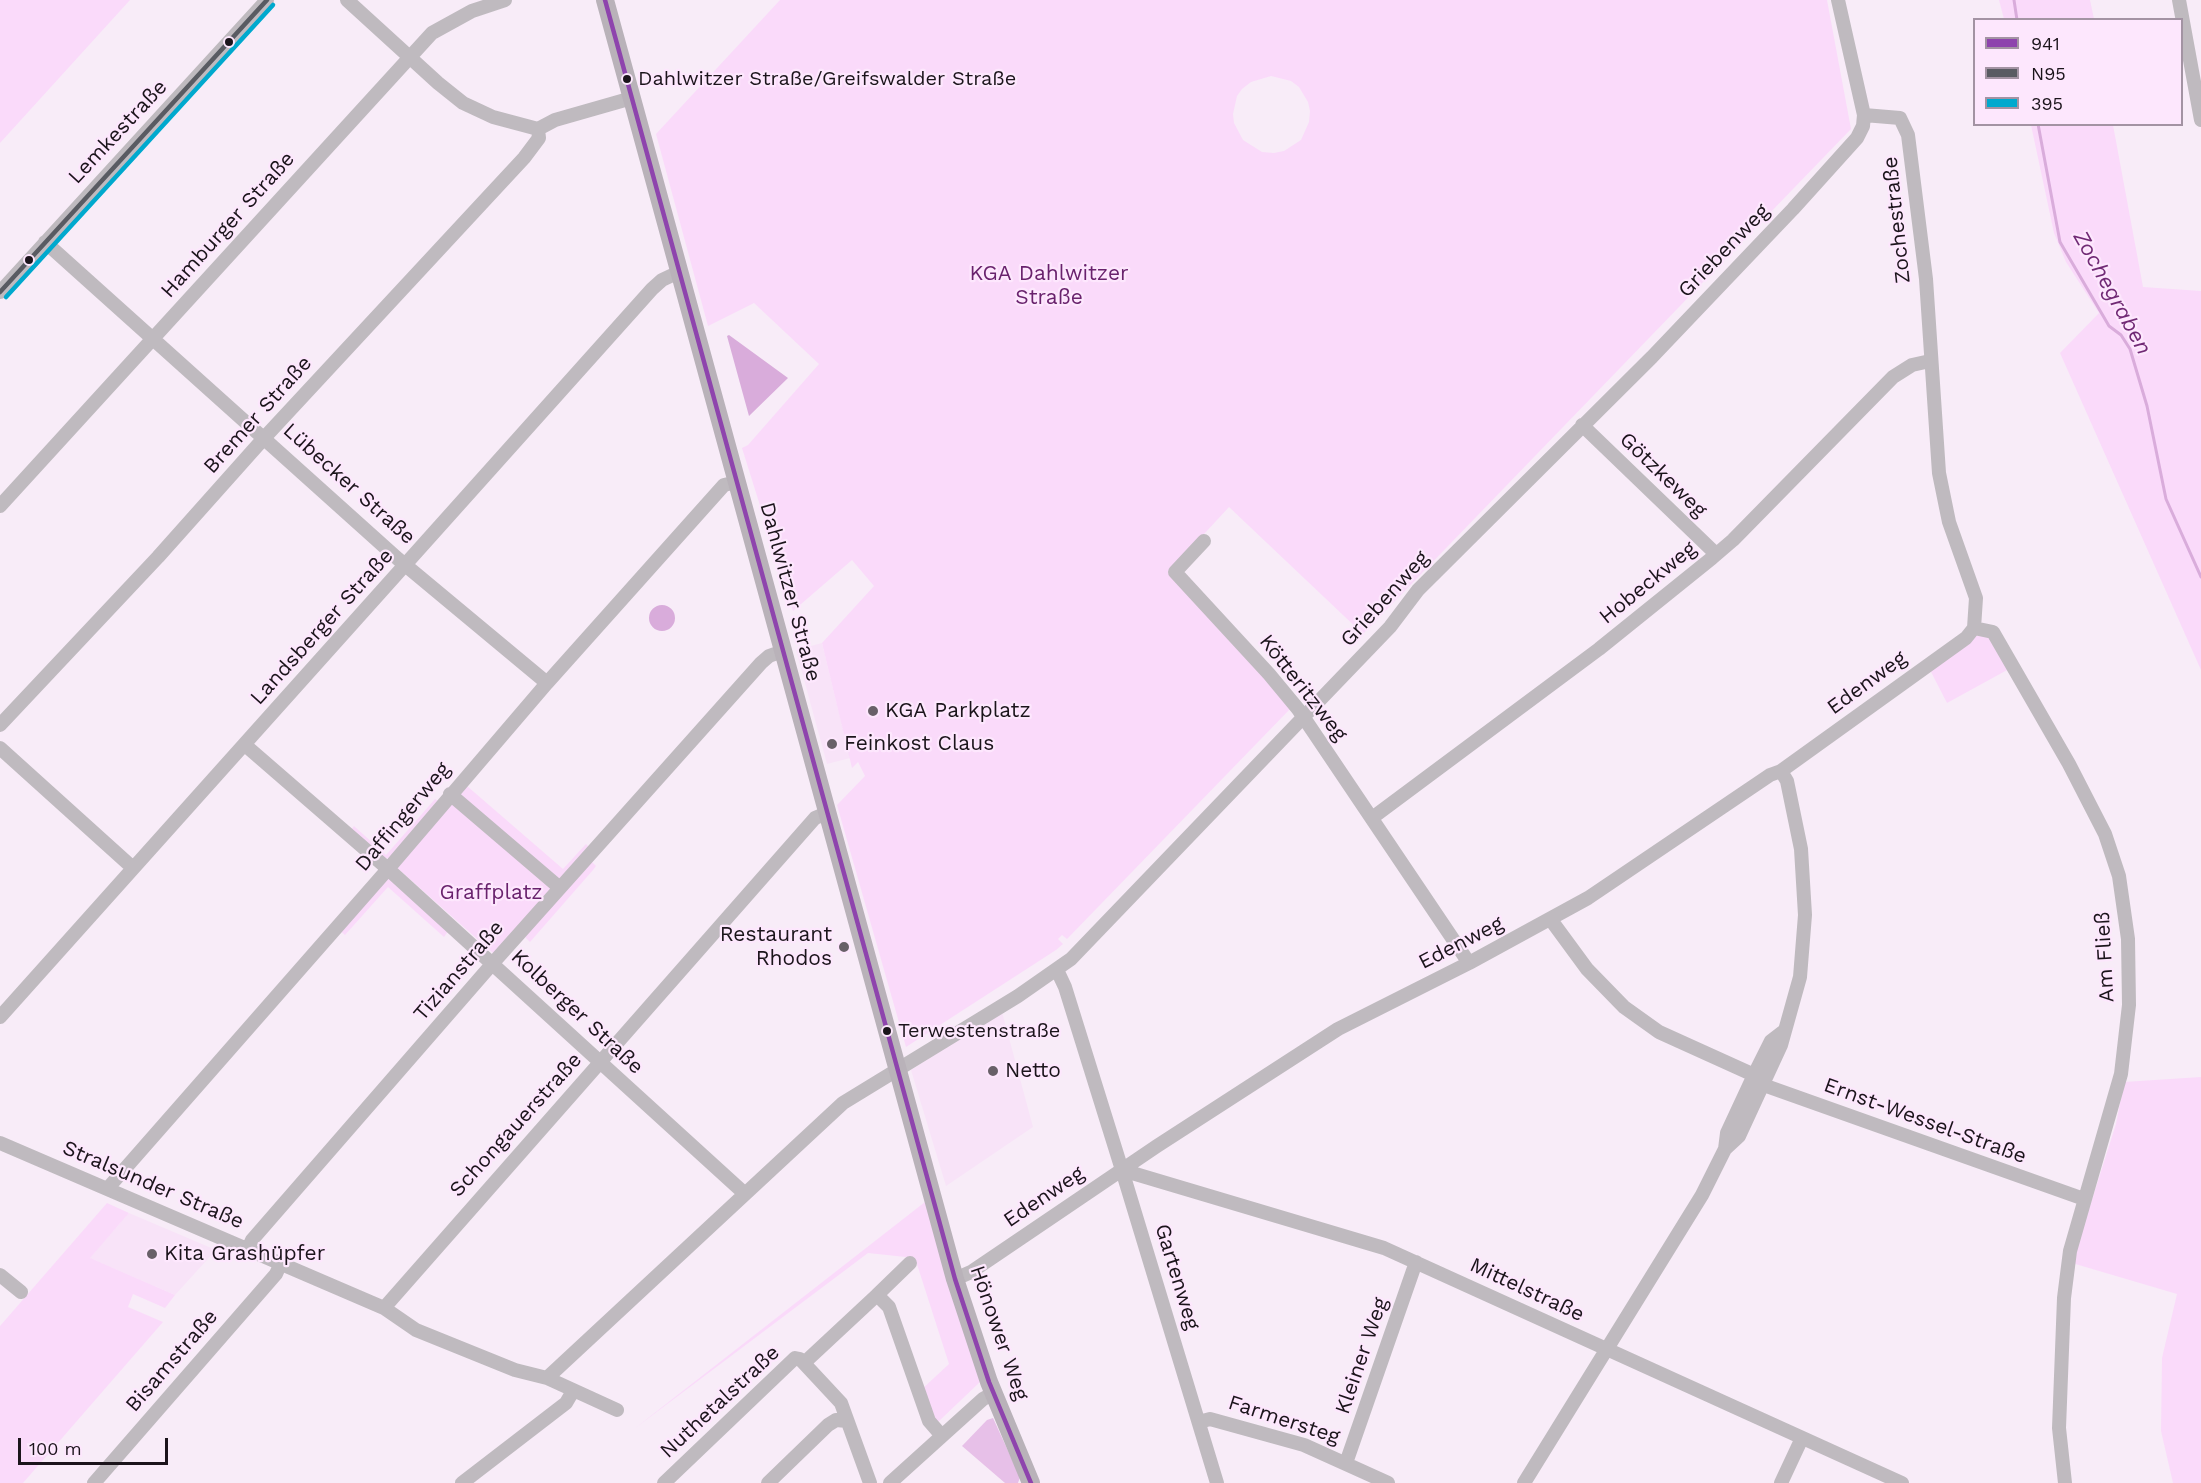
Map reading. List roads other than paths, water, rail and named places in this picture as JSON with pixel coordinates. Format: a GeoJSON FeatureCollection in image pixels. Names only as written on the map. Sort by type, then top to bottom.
{"type":"FeatureCollection","features":[{"type":"Feature","properties":{"kind":"main road","name":"Dahlwitzer Straße"},"geometry":{"type":"LineString","coordinates":[[605,0],[932,1196]]}},
{"type":"Feature","properties":{"kind":"main road","name":"Hönower Weg"},"geometry":{"type":"LineString","coordinates":[[932,1196],[955,1279],[996,1397],[1031,1483]]}},
{"type":"Feature","properties":{"kind":"street","name":"Lemkestraße"},"geometry":{"type":"LineString","coordinates":[[0,292],[267,0]]}},
{"type":"Feature","properties":{"kind":"street"},"geometry":{"type":"LineString","coordinates":[[347,0],[463,103],[493,117],[538,129],[555,120],[632,98]]}},
{"type":"Feature","properties":{"kind":"street","name":"Hamburger Straße"},"geometry":{"type":"LineString","coordinates":[[0,506],[432,33],[445,24],[505,0]]}},
{"type":"Feature","properties":{"kind":"street"},"geometry":{"type":"LineString","coordinates":[[1838,0],[1864,115]]}},
{"type":"Feature","properties":{"kind":"street"},"geometry":{"type":"LineString","coordinates":[[2179,0],[2182,18]]}},
{"type":"Feature","properties":{"kind":"street"},"geometry":{"type":"LineString","coordinates":[[2183,22],[2201,120]]}},
{"type":"Feature","properties":{"kind":"street","name":"Zochestraße"},"geometry":{"type":"LineString","coordinates":[[1864,115],[1900,118],[1908,135],[1926,279],[1939,473],[1949,522],[1976,598],[1974,628]]}},
{"type":"Feature","properties":{"kind":"street","name":"Griebenweg"},"geometry":{"type":"LineString","coordinates":[[898,1071],[1057,970],[1173,855],[1390,627],[1418,590],[1652,357],[1793,209],[1857,138],[1863,126],[1864,115]]}},
{"type":"Feature","properties":{"kind":"street","name":"Bremer Straße"},"geometry":{"type":"LineString","coordinates":[[0,725],[158,557],[265,437],[524,158],[539,138],[538,129]]}},
{"type":"Feature","properties":{"kind":"street","name":"Lübecker Straße"},"geometry":{"type":"LineString","coordinates":[[45,242],[407,565],[547,683]]}},
{"type":"Feature","properties":{"kind":"street","name":"Landsberger Straße"},"geometry":{"type":"LineString","coordinates":[[0,1017],[652,289],[662,280],[679,272]]}},
{"type":"Feature","properties":{"kind":"street","name":"Hobeckweg"},"geometry":{"type":"LineString","coordinates":[[1372,818],[1599,649],[1716,554],[1893,377],[1912,365],[1930,361]]}},
{"type":"Feature","properties":{"kind":"street","name":"Götzkeweg"},"geometry":{"type":"LineString","coordinates":[[1582,425],[1716,554]]}},
{"type":"Feature","properties":{"kind":"street","name":"Daffingerweg"},"geometry":{"type":"LineString","coordinates":[[108,1188],[388,869],[547,683],[724,485],[737,482]]}},
{"type":"Feature","properties":{"kind":"street","name":"Kötteritzweg"},"geometry":{"type":"LineString","coordinates":[[1204,541],[1175,572],[1269,674],[1303,717],[1469,963]]}},
{"type":"Feature","properties":{"kind":"street","name":"Edenweg"},"geometry":{"type":"LineString","coordinates":[[955,1279],[971,1272],[1338,1029],[1551,920],[1640,865],[1770,775],[1781,771],[1966,639],[1974,628]]}},
{"type":"Feature","properties":{"kind":"street","name":"Am Fließ"},"geometry":{"type":"LineString","coordinates":[[1974,628],[1993,632],[2074,771],[2105,834],[2119,876],[2130,972],[2127,1032],[2121,1074],[2108,1128],[2084,1199],[2070,1251],[2062,1316],[2059,1428],[2065,1483]]}},
{"type":"Feature","properties":{"kind":"street","name":"Tizianstraße"},"geometry":{"type":"LineString","coordinates":[[248,1249],[252,1240],[493,963],[761,663],[769,656],[783,651]]}},
{"type":"Feature","properties":{"kind":"street","name":"Kolberger Straße"},"geometry":{"type":"LineString","coordinates":[[245,745],[493,963],[744,1193]]}},
{"type":"Feature","properties":{"kind":"street"},"geometry":{"type":"LineString","coordinates":[[0,748],[133,868]]}},
{"type":"Feature","properties":{"kind":"street"},"geometry":{"type":"LineString","coordinates":[[1524,1483],[1702,1195],[1725,1149],[1739,1136],[1756,1081],[1781,1045],[1800,976],[1805,915],[1799,837],[1787,781],[1781,771]]}},
{"type":"Feature","properties":{"kind":"street"},"geometry":{"type":"LineString","coordinates":[[450,794],[560,888]]}},
{"type":"Feature","properties":{"kind":"street","name":"Schongauerstraße"},"geometry":{"type":"LineString","coordinates":[[384,1308],[815,818],[827,813]]}},
{"type":"Feature","properties":{"kind":"street","name":"Ernst-Wessel-Straße"},"geometry":{"type":"LineString","coordinates":[[1551,920],[1587,969],[1624,1007],[1659,1032],[1756,1081],[2084,1199]]}},
{"type":"Feature","properties":{"kind":"street","name":"Gartenweg"},"geometry":{"type":"LineString","coordinates":[[1057,970],[1062,978],[1095,1083],[1218,1483]]}},
{"type":"Feature","properties":{"kind":"street"},"geometry":{"type":"LineString","coordinates":[[547,1378],[843,1102],[898,1071]]}},
{"type":"Feature","properties":{"kind":"street","name":"Stralsunder Straße"},"geometry":{"type":"LineString","coordinates":[[0,1143],[384,1308],[416,1330],[515,1370],[547,1378],[617,1410]]}},
{"type":"Feature","properties":{"kind":"street","name":"Mittelstraße"},"geometry":{"type":"LineString","coordinates":[[1122,1170],[1350,1237],[1416,1262],[1902,1483]]}},
{"type":"Feature","properties":{"kind":"street","name":"Kleiner Weg"},"geometry":{"type":"LineString","coordinates":[[1346,1463],[1416,1262]]}},
{"type":"Feature","properties":{"kind":"street"},"geometry":{"type":"LineString","coordinates":[[804,1363],[910,1263]]}},
{"type":"Feature","properties":{"kind":"street","name":"Bisamstraße"},"geometry":{"type":"LineString","coordinates":[[94,1483],[276,1274],[280,1265]]}},
{"type":"Feature","properties":{"kind":"street"},"geometry":{"type":"LineString","coordinates":[[0,1275],[21,1292]]}},
{"type":"Feature","properties":{"kind":"street"},"geometry":{"type":"LineString","coordinates":[[877,1295],[888,1307],[929,1421],[942,1436]]}},
{"type":"Feature","properties":{"kind":"street","name":"Nuthetalstraße"},"geometry":{"type":"LineString","coordinates":[[664,1483],[789,1361],[795,1358],[804,1363],[841,1403],[870,1483]]}},
{"type":"Feature","properties":{"kind":"street"},"geometry":{"type":"LineString","coordinates":[[462,1483],[566,1403],[573,1390]]}},
{"type":"Feature","properties":{"kind":"street"},"geometry":{"type":"LineString","coordinates":[[890,1483],[983,1399],[996,1397]]}},
{"type":"Feature","properties":{"kind":"street"},"geometry":{"type":"LineString","coordinates":[[905,1483],[996,1397]]}},
{"type":"Feature","properties":{"kind":"street","name":"Farmersteg"},"geometry":{"type":"LineString","coordinates":[[1199,1422],[1210,1419],[1304,1445],[1388,1483]]}},
{"type":"Feature","properties":{"kind":"street"},"geometry":{"type":"LineString","coordinates":[[768,1483],[828,1425],[836,1420],[847,1421]]}},
{"type":"Feature","properties":{"kind":"street"},"geometry":{"type":"LineString","coordinates":[[1781,1483],[1802,1438]]}},
{"type":"Feature","properties":{"kind":"waterway","name":"Zochegraben"},"geometry":{"type":"LineString","coordinates":[[2014,0],[2017,18]]}},
{"type":"Feature","properties":{"kind":"waterway","name":"Zochegraben"},"geometry":{"type":"LineString","coordinates":[[2038,126],[2060,242],[2109,326],[2121,335],[2130,349],[2147,406],[2166,499],[2201,577]]}},
{"type":"Feature","properties":{"kind":"place","name":"Dahlwitzer Straße/Greifswalder Straße"},"geometry":{"type":"Point","coordinates":[627,79]}},
{"type":"Feature","properties":{"kind":"place","name":"KGA Parkplatz"},"geometry":{"type":"Point","coordinates":[873,711]}},
{"type":"Feature","properties":{"kind":"place","name":"Feinkost Claus"},"geometry":{"type":"Point","coordinates":[832,744]}},
{"type":"Feature","properties":{"kind":"place","name":"Restaurant Rhodos"},"geometry":{"type":"Point","coordinates":[844,947]}},
{"type":"Feature","properties":{"kind":"place","name":"Terwestenstraße"},"geometry":{"type":"Point","coordinates":[887,1031]}},
{"type":"Feature","properties":{"kind":"place","name":"Netto"},"geometry":{"type":"Point","coordinates":[993,1071]}},
{"type":"Feature","properties":{"kind":"place","name":"Kita Grashüpfer"},"geometry":{"type":"Point","coordinates":[152,1254]}},
{"type":"Feature","properties":{"kind":"park label","name":"KGA Dahlwitzer Straße"},"geometry":{"type":"Point","coordinates":[1049,286]}},
{"type":"Feature","properties":{"kind":"park label","name":"Graffplatz"},"geometry":{"type":"Point","coordinates":[491,893]}}]}
